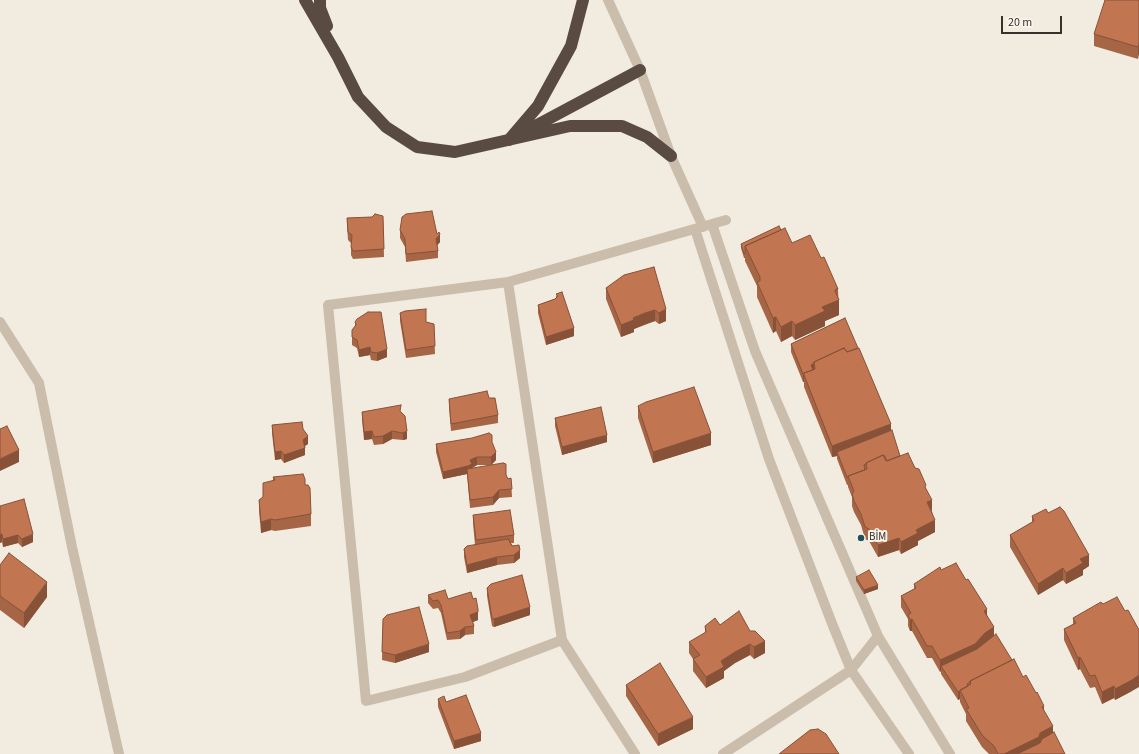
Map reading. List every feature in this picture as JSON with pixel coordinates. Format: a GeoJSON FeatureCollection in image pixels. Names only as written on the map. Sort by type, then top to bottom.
{"type":"FeatureCollection","features":[{"type":"Feature","properties":{"kind":"highway"},"geometry":{"type":"LineString","coordinates":[[305,0],[338,57],[358,97],[386,127],[417,147],[455,152],[570,126],[622,126],[647,137],[671,156]]}},
{"type":"Feature","properties":{"kind":"highway"},"geometry":{"type":"LineString","coordinates":[[320,0],[320,8],[338,57]]}},
{"type":"Feature","properties":{"kind":"highway"},"geometry":{"type":"LineString","coordinates":[[509,140],[538,106],[571,46],[583,0]]}},
{"type":"Feature","properties":{"kind":"highway"},"geometry":{"type":"LineString","coordinates":[[509,140],[640,70]]}},
{"type":"Feature","properties":{"kind":"street"},"geometry":{"type":"LineString","coordinates":[[608,0],[640,70],[671,156],[703,226],[755,351],[878,636],[950,754]]}},
{"type":"Feature","properties":{"kind":"street"},"geometry":{"type":"LineString","coordinates":[[562,640],[465,678],[366,701],[328,305],[508,282],[726,220]]}},
{"type":"Feature","properties":{"kind":"street"},"geometry":{"type":"LineString","coordinates":[[703,226],[769,458],[851,670],[909,754]]}},
{"type":"Feature","properties":{"kind":"street"},"geometry":{"type":"LineString","coordinates":[[508,282],[562,640],[635,754]]}},
{"type":"Feature","properties":{"kind":"street"},"geometry":{"type":"LineString","coordinates":[[0,322],[39,383],[72,547],[120,754]]}},
{"type":"Feature","properties":{"kind":"street"},"geometry":{"type":"LineString","coordinates":[[723,754],[851,670],[878,636]]}},
{"type":"Feature","properties":{"kind":"building"},"geometry":{"type":"Polygon","coordinates":[[[1105,0],[1139,0],[1138,47],[1094,34],[1105,0]]]}},
{"type":"Feature","properties":{"kind":"building"},"geometry":{"type":"Polygon","coordinates":[[[432,211],[437,234],[439,232],[440,234],[436,239],[438,251],[406,254],[405,239],[400,230],[402,217],[406,214],[432,211]]]}},
{"type":"Feature","properties":{"kind":"building"},"geometry":{"type":"Polygon","coordinates":[[[375,214],[383,216],[384,249],[353,251],[351,247],[352,235],[348,232],[347,218],[372,217],[375,214]]]}},
{"type":"Feature","properties":{"kind":"building"},"geometry":{"type":"Polygon","coordinates":[[[779,226],[781,230],[745,246],[744,254],[741,244],[779,226]]]}},
{"type":"Feature","properties":{"kind":"building"},"geometry":{"type":"Polygon","coordinates":[[[785,228],[792,243],[810,235],[821,258],[824,257],[838,289],[835,291],[839,300],[822,307],[825,311],[795,325],[792,321],[781,327],[776,317],[773,318],[757,282],[760,281],[760,277],[745,246],[785,228]]]}},
{"type":"Feature","properties":{"kind":"building"},"geometry":{"type":"Polygon","coordinates":[[[654,267],[666,309],[659,313],[655,310],[645,313],[633,318],[634,320],[621,325],[606,288],[624,275],[654,267]]]}},
{"type":"Feature","properties":{"kind":"building"},"geometry":{"type":"Polygon","coordinates":[[[562,292],[574,328],[546,337],[538,305],[555,299],[558,296],[556,294],[562,292]]]}},
{"type":"Feature","properties":{"kind":"building"},"geometry":{"type":"Polygon","coordinates":[[[426,309],[426,322],[434,324],[435,346],[406,350],[400,313],[405,311],[426,309]]]}},
{"type":"Feature","properties":{"kind":"building"},"geometry":{"type":"Polygon","coordinates":[[[368,312],[381,312],[387,349],[377,353],[371,352],[370,347],[359,350],[357,340],[352,337],[352,330],[356,325],[355,322],[368,312]]]}},
{"type":"Feature","properties":{"kind":"building"},"geometry":{"type":"Polygon","coordinates":[[[845,318],[858,348],[847,352],[844,348],[814,362],[811,365],[813,370],[803,374],[791,344],[845,318]]]}},
{"type":"Feature","properties":{"kind":"building"},"geometry":{"type":"Polygon","coordinates":[[[844,348],[847,352],[859,348],[891,424],[832,446],[804,373],[815,369],[814,362],[844,348]]]}},
{"type":"Feature","properties":{"kind":"building"},"geometry":{"type":"Polygon","coordinates":[[[694,387],[711,433],[653,452],[638,406],[646,402],[694,387]]]}},
{"type":"Feature","properties":{"kind":"building"},"geometry":{"type":"Polygon","coordinates":[[[487,391],[489,398],[495,398],[498,415],[451,424],[449,399],[487,391]]]}},
{"type":"Feature","properties":{"kind":"building"},"geometry":{"type":"Polygon","coordinates":[[[401,405],[400,411],[405,416],[407,431],[403,433],[392,431],[383,436],[374,437],[372,431],[364,432],[362,412],[401,405]]]}},
{"type":"Feature","properties":{"kind":"building"},"geometry":{"type":"Polygon","coordinates":[[[601,407],[607,435],[562,447],[555,418],[601,407]]]}},
{"type":"Feature","properties":{"kind":"building"},"geometry":{"type":"Polygon","coordinates":[[[302,422],[303,429],[308,436],[303,440],[305,448],[284,455],[281,451],[275,452],[272,425],[302,422]]]}},
{"type":"Feature","properties":{"kind":"building"},"geometry":{"type":"Polygon","coordinates":[[[7,426],[19,450],[0,459],[0,429],[7,426]]]}},
{"type":"Feature","properties":{"kind":"building"},"geometry":{"type":"Polygon","coordinates":[[[892,430],[900,456],[887,461],[883,455],[866,463],[864,465],[865,470],[848,476],[848,478],[837,452],[892,430]]]}},
{"type":"Feature","properties":{"kind":"building"},"geometry":{"type":"Polygon","coordinates":[[[489,433],[492,435],[492,442],[496,452],[491,457],[477,457],[470,460],[472,464],[468,466],[443,472],[436,444],[472,438],[489,433]]]}},
{"type":"Feature","properties":{"kind":"building"},"geometry":{"type":"Polygon","coordinates":[[[908,453],[915,468],[919,469],[926,485],[925,487],[932,500],[927,502],[935,520],[916,530],[918,533],[901,542],[899,538],[878,545],[869,529],[865,527],[861,514],[854,501],[852,494],[854,491],[848,476],[867,469],[866,463],[883,455],[886,461],[908,453]]]}},
{"type":"Feature","properties":{"kind":"building"},"geometry":{"type":"Polygon","coordinates":[[[503,463],[506,464],[506,475],[508,479],[511,478],[512,489],[499,490],[493,497],[470,500],[467,469],[503,463]]]}},
{"type":"Feature","properties":{"kind":"building"},"geometry":{"type":"Polygon","coordinates":[[[303,474],[305,485],[308,485],[310,488],[311,514],[275,520],[271,519],[261,522],[259,500],[263,497],[263,483],[275,480],[273,477],[303,474]]]}},
{"type":"Feature","properties":{"kind":"building"},"geometry":{"type":"Polygon","coordinates":[[[24,499],[33,534],[22,539],[18,535],[3,539],[2,534],[0,535],[0,506],[24,499]]]}},
{"type":"Feature","properties":{"kind":"building"},"geometry":{"type":"Polygon","coordinates":[[[1060,507],[1064,511],[1089,555],[1080,559],[1083,563],[1066,573],[1063,568],[1038,584],[1010,535],[1034,521],[1032,516],[1046,509],[1048,513],[1060,507]]]}},
{"type":"Feature","properties":{"kind":"building"},"geometry":{"type":"Polygon","coordinates":[[[510,510],[514,535],[476,540],[473,515],[510,510]]]}},
{"type":"Feature","properties":{"kind":"building"},"geometry":{"type":"Polygon","coordinates":[[[508,539],[512,546],[519,545],[520,550],[514,555],[497,557],[467,565],[464,549],[467,546],[508,539]]]}},
{"type":"Feature","properties":{"kind":"building"},"geometry":{"type":"Polygon","coordinates":[[[9,553],[47,582],[24,613],[0,596],[0,565],[9,553]]]}},
{"type":"Feature","properties":{"kind":"building"},"geometry":{"type":"Polygon","coordinates":[[[956,563],[966,580],[968,579],[987,609],[984,611],[994,627],[985,633],[975,644],[940,660],[932,646],[927,646],[912,619],[910,620],[908,615],[911,613],[901,596],[916,588],[914,584],[940,567],[941,570],[956,563]]]}},
{"type":"Feature","properties":{"kind":"building"},"geometry":{"type":"Polygon","coordinates":[[[869,570],[878,585],[864,590],[856,577],[869,570]]]}},
{"type":"Feature","properties":{"kind":"building"},"geometry":{"type":"Polygon","coordinates":[[[522,575],[530,607],[494,619],[492,618],[487,588],[491,584],[522,575]]]}},
{"type":"Feature","properties":{"kind":"building"},"geometry":{"type":"Polygon","coordinates":[[[445,590],[448,599],[471,592],[473,599],[476,598],[478,612],[470,615],[474,626],[465,627],[460,631],[447,633],[441,605],[438,600],[433,601],[428,595],[445,590]]]}},
{"type":"Feature","properties":{"kind":"building"},"geometry":{"type":"Polygon","coordinates":[[[1117,597],[1125,611],[1128,610],[1139,630],[1139,675],[1115,689],[1114,686],[1102,692],[1095,675],[1090,676],[1080,657],[1078,658],[1064,629],[1076,623],[1073,618],[1101,602],[1103,604],[1117,597]]]}},
{"type":"Feature","properties":{"kind":"building"},"geometry":{"type":"Polygon","coordinates":[[[419,607],[429,644],[395,655],[382,652],[383,619],[387,615],[419,607]]]}},
{"type":"Feature","properties":{"kind":"building"},"geometry":{"type":"Polygon","coordinates":[[[739,611],[750,631],[755,631],[765,641],[754,647],[750,644],[735,652],[721,661],[724,667],[706,677],[693,659],[700,655],[689,642],[706,632],[705,626],[715,618],[720,625],[739,611]]]}},
{"type":"Feature","properties":{"kind":"building"},"geometry":{"type":"Polygon","coordinates":[[[996,634],[1012,660],[970,681],[967,684],[968,686],[958,692],[941,666],[977,649],[996,634]]]}},
{"type":"Feature","properties":{"kind":"building"},"geometry":{"type":"Polygon","coordinates":[[[1014,659],[1023,677],[1026,675],[1036,693],[1037,692],[1044,706],[1042,707],[1053,726],[1040,733],[1039,737],[1004,754],[998,754],[994,746],[982,735],[966,709],[969,708],[960,690],[971,684],[970,681],[1014,659]]]}},
{"type":"Feature","properties":{"kind":"building"},"geometry":{"type":"Polygon","coordinates":[[[660,663],[693,717],[658,734],[626,685],[660,663]]]}},
{"type":"Feature","properties":{"kind":"building"},"geometry":{"type":"Polygon","coordinates":[[[466,695],[481,733],[454,741],[438,699],[444,696],[446,702],[466,695]]]}},
{"type":"Feature","properties":{"kind":"building"},"geometry":{"type":"Polygon","coordinates":[[[818,729],[826,734],[839,754],[779,754],[810,730],[818,729]]]}},
{"type":"Feature","properties":{"kind":"building"},"geometry":{"type":"Polygon","coordinates":[[[1054,732],[1065,754],[1017,754],[1040,743],[1042,739],[1054,732]]]}},
{"type":"Feature","properties":{"kind":"place","name":"BİM"},"geometry":{"type":"Point","coordinates":[861,538]}}]}
